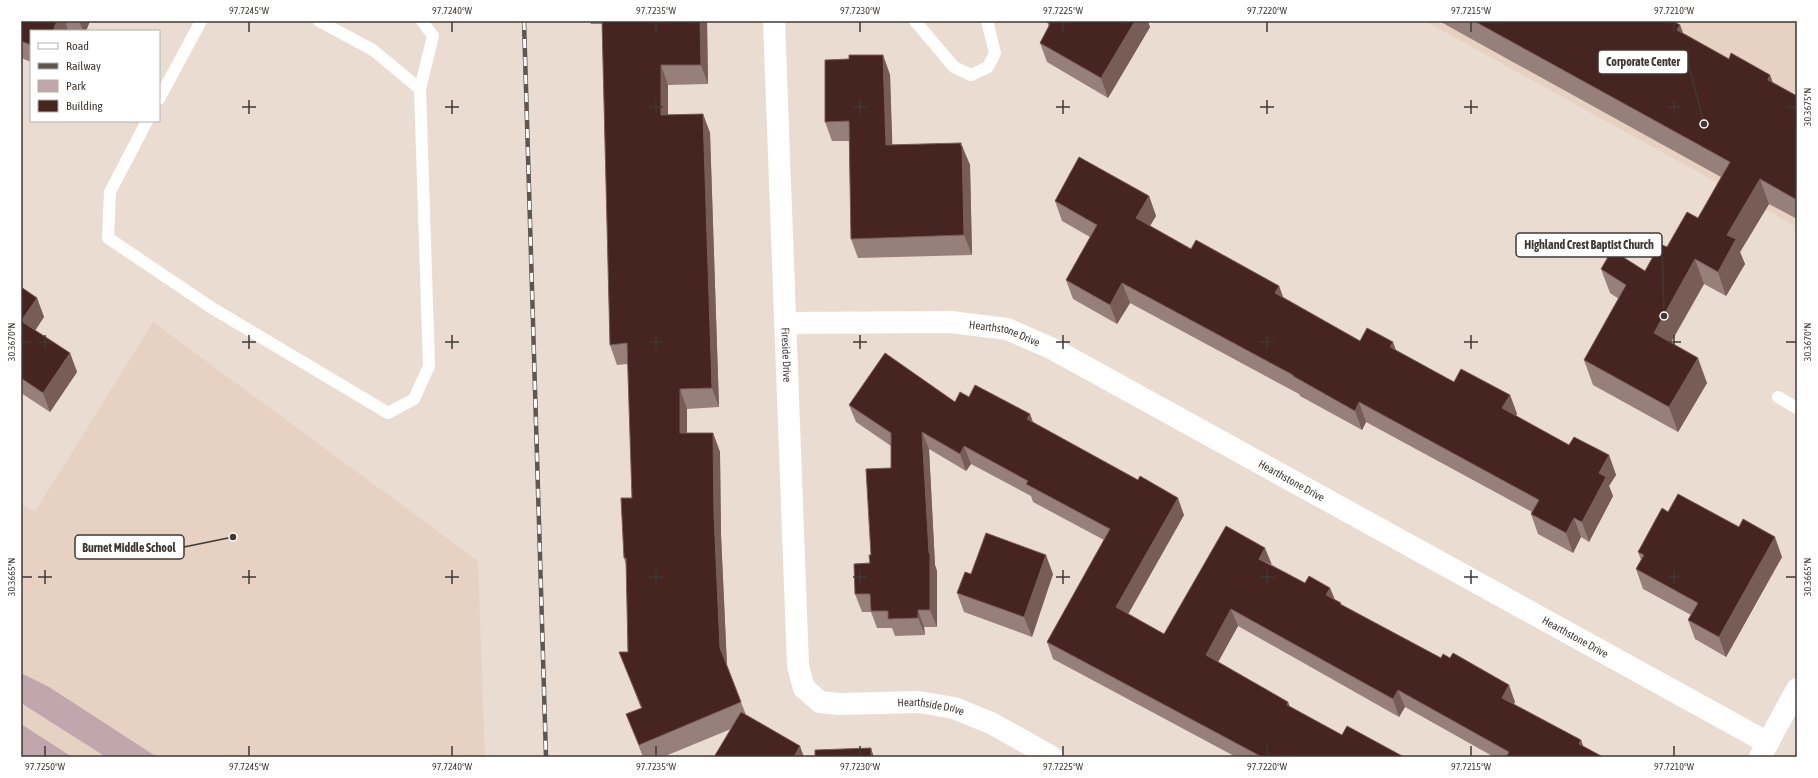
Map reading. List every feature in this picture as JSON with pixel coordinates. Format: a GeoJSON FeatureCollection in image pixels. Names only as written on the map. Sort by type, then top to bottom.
{"type":"FeatureCollection","features":[{"type":"Feature","properties":{"kind":"street","name":"Fireside Drive"},"geometry":{"type":"LineString","coordinates":[[774,21],[798,666],[804,688]]}},
{"type":"Feature","properties":{"kind":"street","name":"Hearthstone Drive"},"geometry":{"type":"LineString","coordinates":[[786,323],[951,322],[1007,329],[1054,349],[1765,752]]}},
{"type":"Feature","properties":{"kind":"street","name":"Hearthside Drive"},"geometry":{"type":"LineString","coordinates":[[804,688],[820,702],[839,704],[919,702],[954,708],[991,723],[1052,757]]}},
{"type":"Feature","properties":{"kind":"street"},"geometry":{"type":"LineString","coordinates":[[1765,752],[1797,689]]}},
{"type":"Feature","properties":{"kind":"lane"},"geometry":{"type":"LineString","coordinates":[[160,97],[201,21]]}},
{"type":"Feature","properties":{"kind":"lane"},"geometry":{"type":"LineString","coordinates":[[319,21],[373,50],[420,89]]}},
{"type":"Feature","properties":{"kind":"lane"},"geometry":{"type":"LineString","coordinates":[[146,122],[110,192],[108,238],[212,308],[388,413],[414,399],[429,366],[420,89],[434,36],[422,21]]}},
{"type":"Feature","properties":{"kind":"lane"},"geometry":{"type":"LineString","coordinates":[[915,21],[954,67],[971,75],[988,67],[995,53],[987,21]]}},
{"type":"Feature","properties":{"kind":"lane"},"geometry":{"type":"LineString","coordinates":[[1778,397],[1797,408]]}},
{"type":"Feature","properties":{"kind":"shaded area"},"geometry":{"type":"Polygon","coordinates":[[[1425,21],[1797,21],[1797,227],[1425,21]]]}},
{"type":"Feature","properties":{"kind":"shaded area"},"geometry":{"type":"Polygon","coordinates":[[[153,322],[478,561],[485,757],[21,757],[21,504],[35,512],[153,322]]]}},
{"type":"Feature","properties":{"kind":"green space"},"geometry":{"type":"Polygon","coordinates":[[[21,673],[49,687],[157,757],[106,757],[21,703],[21,673]]]}},
{"type":"Feature","properties":{"kind":"green space"},"geometry":{"type":"Polygon","coordinates":[[[21,724],[72,757],[21,757],[21,724]]]}},
{"type":"Feature","properties":{"kind":"building"},"geometry":{"type":"Polygon","coordinates":[[[21,21],[57,21],[53,30],[30,30],[30,45],[21,41],[21,21]]]}},
{"type":"Feature","properties":{"kind":"building"},"geometry":{"type":"Polygon","coordinates":[[[602,21],[700,21],[701,65],[661,65],[661,115],[703,114],[712,388],[680,389],[680,433],[713,433],[714,515],[720,648],[741,702],[639,745],[626,714],[642,708],[619,652],[628,652],[626,558],[624,558],[621,498],[632,498],[627,343],[610,345],[602,21]]]}},
{"type":"Feature","properties":{"kind":"building"},"geometry":{"type":"Polygon","coordinates":[[[1047,21],[1135,21],[1101,78],[1040,43],[1050,24],[1047,21]]]}},
{"type":"Feature","properties":{"kind":"building"},"geometry":{"type":"Polygon","coordinates":[[[1474,21],[1673,21],[1680,25],[1677,30],[1729,59],[1731,53],[1770,75],[1768,80],[1797,96],[1797,200],[1760,179],[1727,235],[1736,239],[1718,272],[1695,259],[1654,333],[1698,358],[1669,407],[1584,360],[1626,285],[1601,269],[1612,250],[1645,271],[1660,244],[1667,247],[1687,212],[1698,218],[1730,162],[1474,21]]]}},
{"type":"Feature","properties":{"kind":"building"},"geometry":{"type":"Polygon","coordinates":[[[849,55],[883,55],[886,145],[961,143],[964,235],[851,239],[849,121],[825,122],[825,60],[849,59],[849,55]]]}},
{"type":"Feature","properties":{"kind":"building"},"geometry":{"type":"Polygon","coordinates":[[[1079,157],[1149,196],[1136,218],[1191,249],[1196,240],[1279,286],[1275,293],[1360,341],[1367,328],[1393,342],[1390,347],[1454,382],[1461,369],[1510,395],[1502,408],[1569,445],[1574,437],[1609,455],[1599,473],[1606,477],[1582,522],[1574,518],[1566,533],[1531,514],[1539,500],[1359,402],[1355,411],[1293,375],[1122,283],[1110,305],[1066,280],[1097,225],[1055,201],[1079,157]]]}},
{"type":"Feature","properties":{"kind":"building"},"geometry":{"type":"Polygon","coordinates":[[[21,287],[37,298],[21,321],[21,287]]]}},
{"type":"Feature","properties":{"kind":"building"},"geometry":{"type":"Polygon","coordinates":[[[21,321],[70,353],[43,393],[21,378],[21,321]]]}},
{"type":"Feature","properties":{"kind":"building"},"geometry":{"type":"Polygon","coordinates":[[[885,353],[955,402],[960,392],[969,397],[975,385],[1030,414],[1027,419],[1138,480],[1140,476],[1178,498],[1116,607],[1164,634],[1226,526],[1265,548],[1259,559],[1305,583],[1309,576],[1330,588],[1326,595],[1341,603],[1340,604],[1441,658],[1443,654],[1450,658],[1453,653],[1509,685],[1502,698],[1581,740],[1579,744],[1603,757],[1506,757],[1509,752],[1398,690],[1393,699],[1231,609],[1206,655],[1288,702],[1287,705],[1342,735],[1347,726],[1404,757],[1262,757],[1047,642],[1110,529],[1026,484],[1028,481],[964,446],[960,454],[922,432],[930,553],[930,610],[918,610],[918,618],[888,619],[888,611],[871,611],[870,594],[855,594],[854,564],[870,563],[869,555],[871,555],[866,469],[891,468],[891,433],[849,405],[885,353]]]}},
{"type":"Feature","properties":{"kind":"building"},"geometry":{"type":"Polygon","coordinates":[[[1678,494],[1739,527],[1743,519],[1775,537],[1719,637],[1688,620],[1698,603],[1636,569],[1644,555],[1638,552],[1662,508],[1668,512],[1678,494]]]}},
{"type":"Feature","properties":{"kind":"building"},"geometry":{"type":"Polygon","coordinates":[[[986,533],[1046,555],[1024,617],[957,593],[965,572],[971,574],[986,533]]]}},
{"type":"Feature","properties":{"kind":"building"},"geometry":{"type":"Polygon","coordinates":[[[741,712],[800,746],[794,757],[714,757],[741,712]]]}},
{"type":"Feature","properties":{"kind":"building"},"geometry":{"type":"Polygon","coordinates":[[[871,748],[871,757],[815,757],[815,750],[871,748]]]}},
{"type":"Feature","properties":{"kind":"railway"},"geometry":{"type":"LineString","coordinates":[[524,21],[546,757]]}},
{"type":"Feature","properties":{"kind":"place","name":"Corporate Center"},"geometry":{"type":"Point","coordinates":[1704,124]}},
{"type":"Feature","properties":{"kind":"place","name":"Highland Crest Baptist Church"},"geometry":{"type":"Point","coordinates":[1664,316]}},
{"type":"Feature","properties":{"kind":"place","name":"Burnet Middle School"},"geometry":{"type":"Point","coordinates":[233,537]}}]}
